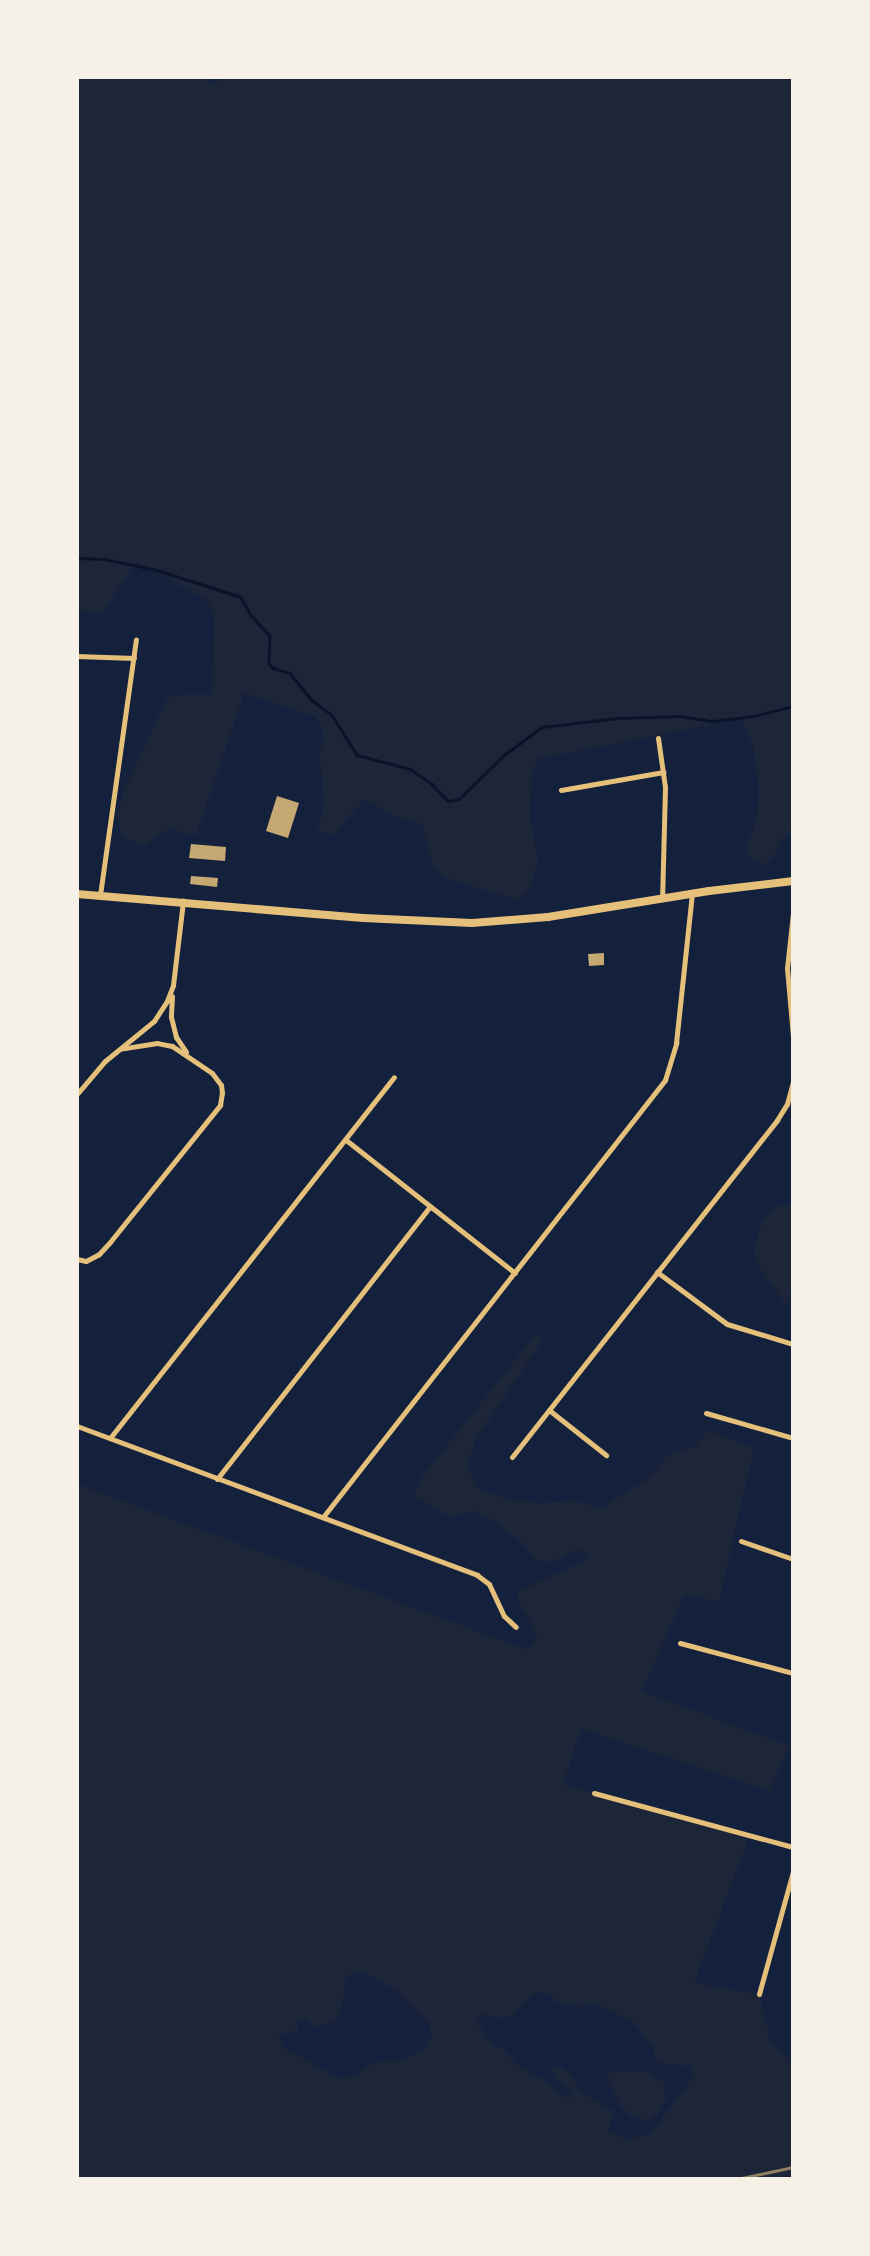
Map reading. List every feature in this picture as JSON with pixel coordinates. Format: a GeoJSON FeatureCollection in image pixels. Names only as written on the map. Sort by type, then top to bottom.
{"type":"FeatureCollection","features":[{"type":"Feature","properties":{"kind":"main road"},"geometry":{"type":"LineString","coordinates":[[77,894],[363,918],[472,923],[548,917],[692,893],[793,881]]}},
{"type":"Feature","properties":{"kind":"street"},"geometry":{"type":"LineString","coordinates":[[100,895],[136,640]]}},
{"type":"Feature","properties":{"kind":"street"},"geometry":{"type":"LineString","coordinates":[[77,656],[134,658]]}},
{"type":"Feature","properties":{"kind":"street"},"geometry":{"type":"LineString","coordinates":[[658,738],[666,794],[662,898]]}},
{"type":"Feature","properties":{"kind":"street"},"geometry":{"type":"LineString","coordinates":[[561,790],[663,772]]}},
{"type":"Feature","properties":{"kind":"street"},"geometry":{"type":"LineString","coordinates":[[323,1517],[665,1080],[676,1043],[692,893]]}},
{"type":"Feature","properties":{"kind":"street"},"geometry":{"type":"LineString","coordinates":[[183,901],[171,1017],[176,1037],[187,1054]]}},
{"type":"Feature","properties":{"kind":"street"},"geometry":{"type":"LineString","coordinates":[[793,913],[787,968],[793,1037]]}},
{"type":"Feature","properties":{"kind":"street"},"geometry":{"type":"LineString","coordinates":[[77,1094],[105,1060],[154,1021],[173,985]]}},
{"type":"Feature","properties":{"kind":"street"},"geometry":{"type":"LineString","coordinates":[[77,1259],[86,1261],[99,1254],[220,1105],[221,1085],[212,1073],[187,1054],[157,1043],[121,1049]]}},
{"type":"Feature","properties":{"kind":"street"},"geometry":{"type":"LineString","coordinates":[[110,1438],[394,1077]]}},
{"type":"Feature","properties":{"kind":"street"},"geometry":{"type":"LineString","coordinates":[[512,1457],[777,1121],[787,1104],[793,1082]]}},
{"type":"Feature","properties":{"kind":"street"},"geometry":{"type":"LineString","coordinates":[[346,1140],[515,1273]]}},
{"type":"Feature","properties":{"kind":"street"},"geometry":{"type":"LineString","coordinates":[[217,1479],[430,1206]]}},
{"type":"Feature","properties":{"kind":"street"},"geometry":{"type":"LineString","coordinates":[[657,1272],[727,1324],[793,1344]]}},
{"type":"Feature","properties":{"kind":"street"},"geometry":{"type":"LineString","coordinates":[[550,1410],[606,1455]]}},
{"type":"Feature","properties":{"kind":"street"},"geometry":{"type":"LineString","coordinates":[[706,1413],[793,1438]]}},
{"type":"Feature","properties":{"kind":"street"},"geometry":{"type":"LineString","coordinates":[[77,1426],[477,1575],[489,1584],[504,1616],[516,1627]]}},
{"type":"Feature","properties":{"kind":"street"},"geometry":{"type":"LineString","coordinates":[[741,1541],[793,1559]]}},
{"type":"Feature","properties":{"kind":"street"},"geometry":{"type":"LineString","coordinates":[[680,1643],[793,1673]]}},
{"type":"Feature","properties":{"kind":"street"},"geometry":{"type":"LineString","coordinates":[[594,1793],[793,1847]]}},
{"type":"Feature","properties":{"kind":"street"},"geometry":{"type":"LineString","coordinates":[[759,1994],[793,1871]]}},
{"type":"Feature","properties":{"kind":"shaded area"},"geometry":{"type":"Polygon","coordinates":[[[77,77],[204,77],[208,82],[221,81],[226,77],[793,77],[793,830],[781,840],[775,855],[765,865],[751,860],[746,848],[756,821],[759,792],[753,746],[741,719],[538,759],[532,773],[530,817],[538,861],[529,891],[517,900],[445,878],[433,868],[422,824],[391,815],[364,799],[334,835],[318,832],[324,800],[319,753],[324,741],[321,727],[314,716],[244,693],[196,836],[169,829],[143,846],[122,837],[117,815],[123,793],[166,700],[172,695],[212,694],[214,616],[208,601],[136,562],[102,613],[77,611],[77,77]]]}},
{"type":"Feature","properties":{"kind":"shaded area"},"geometry":{"type":"Polygon","coordinates":[[[793,1205],[793,1286],[786,1304],[765,1277],[753,1254],[762,1220],[777,1206],[793,1205]]]}},
{"type":"Feature","properties":{"kind":"shaded area"},"geometry":{"type":"Polygon","coordinates":[[[537,1333],[544,1338],[475,1441],[467,1467],[478,1488],[506,1499],[540,1503],[571,1501],[603,1507],[644,1481],[670,1454],[695,1446],[708,1430],[754,1448],[719,1601],[684,1596],[642,1691],[789,1746],[770,1791],[581,1729],[563,1784],[750,1835],[694,1983],[759,1994],[770,2040],[793,2062],[793,2179],[77,2179],[77,1484],[528,1650],[537,1638],[527,1614],[519,1604],[517,1592],[583,1561],[588,1552],[574,1550],[553,1563],[535,1559],[521,1542],[474,1511],[449,1517],[414,1496],[421,1478],[537,1333]],[[354,1971],[345,1980],[343,2003],[335,2022],[313,2027],[308,2019],[298,2021],[298,2030],[279,2035],[283,2046],[291,2052],[339,2078],[355,2076],[374,2062],[401,2060],[424,2049],[432,2036],[429,2024],[395,1990],[371,1976],[354,1971]],[[533,1993],[513,2015],[500,2018],[482,2014],[477,2022],[493,2046],[503,2048],[518,2066],[546,2081],[564,2097],[571,2097],[571,2093],[554,2076],[553,2067],[560,2067],[569,2073],[581,2092],[615,2112],[608,2131],[627,2139],[650,2134],[693,2077],[692,2066],[658,2063],[652,2047],[633,2021],[595,2004],[579,2007],[558,2003],[547,1993],[533,1993]]]}},
{"type":"Feature","properties":{"kind":"shaded area"},"geometry":{"type":"Polygon","coordinates":[[[649,2072],[664,2082],[666,2100],[658,2114],[649,2122],[629,2115],[621,2107],[607,2079],[610,2073],[649,2072]]]}},
{"type":"Feature","properties":{"kind":"building"},"geometry":{"type":"Polygon","coordinates":[[[277,796],[299,803],[288,838],[266,831],[277,796]]]}},
{"type":"Feature","properties":{"kind":"building"},"geometry":{"type":"Polygon","coordinates":[[[191,844],[226,847],[225,861],[189,858],[191,844]]]}},
{"type":"Feature","properties":{"kind":"building"},"geometry":{"type":"Polygon","coordinates":[[[191,876],[218,878],[217,887],[190,884],[191,876]]]}},
{"type":"Feature","properties":{"kind":"building"},"geometry":{"type":"Polygon","coordinates":[[[604,953],[604,965],[589,966],[588,954],[604,953]]]}},
{"type":"Feature","properties":{"kind":"waterway"},"geometry":{"type":"LineString","coordinates":[[77,558],[104,559],[157,570],[241,597],[251,615],[270,636],[269,663],[273,668],[290,673],[313,701],[332,715],[357,755],[410,769],[432,784],[448,801],[459,799],[504,755],[542,727],[619,718],[680,716],[713,721],[754,716],[793,706]]}},
{"type":"Feature","properties":{"kind":"railway"},"geometry":{"type":"LineString","coordinates":[[737,2179],[793,2167]]}}]}
